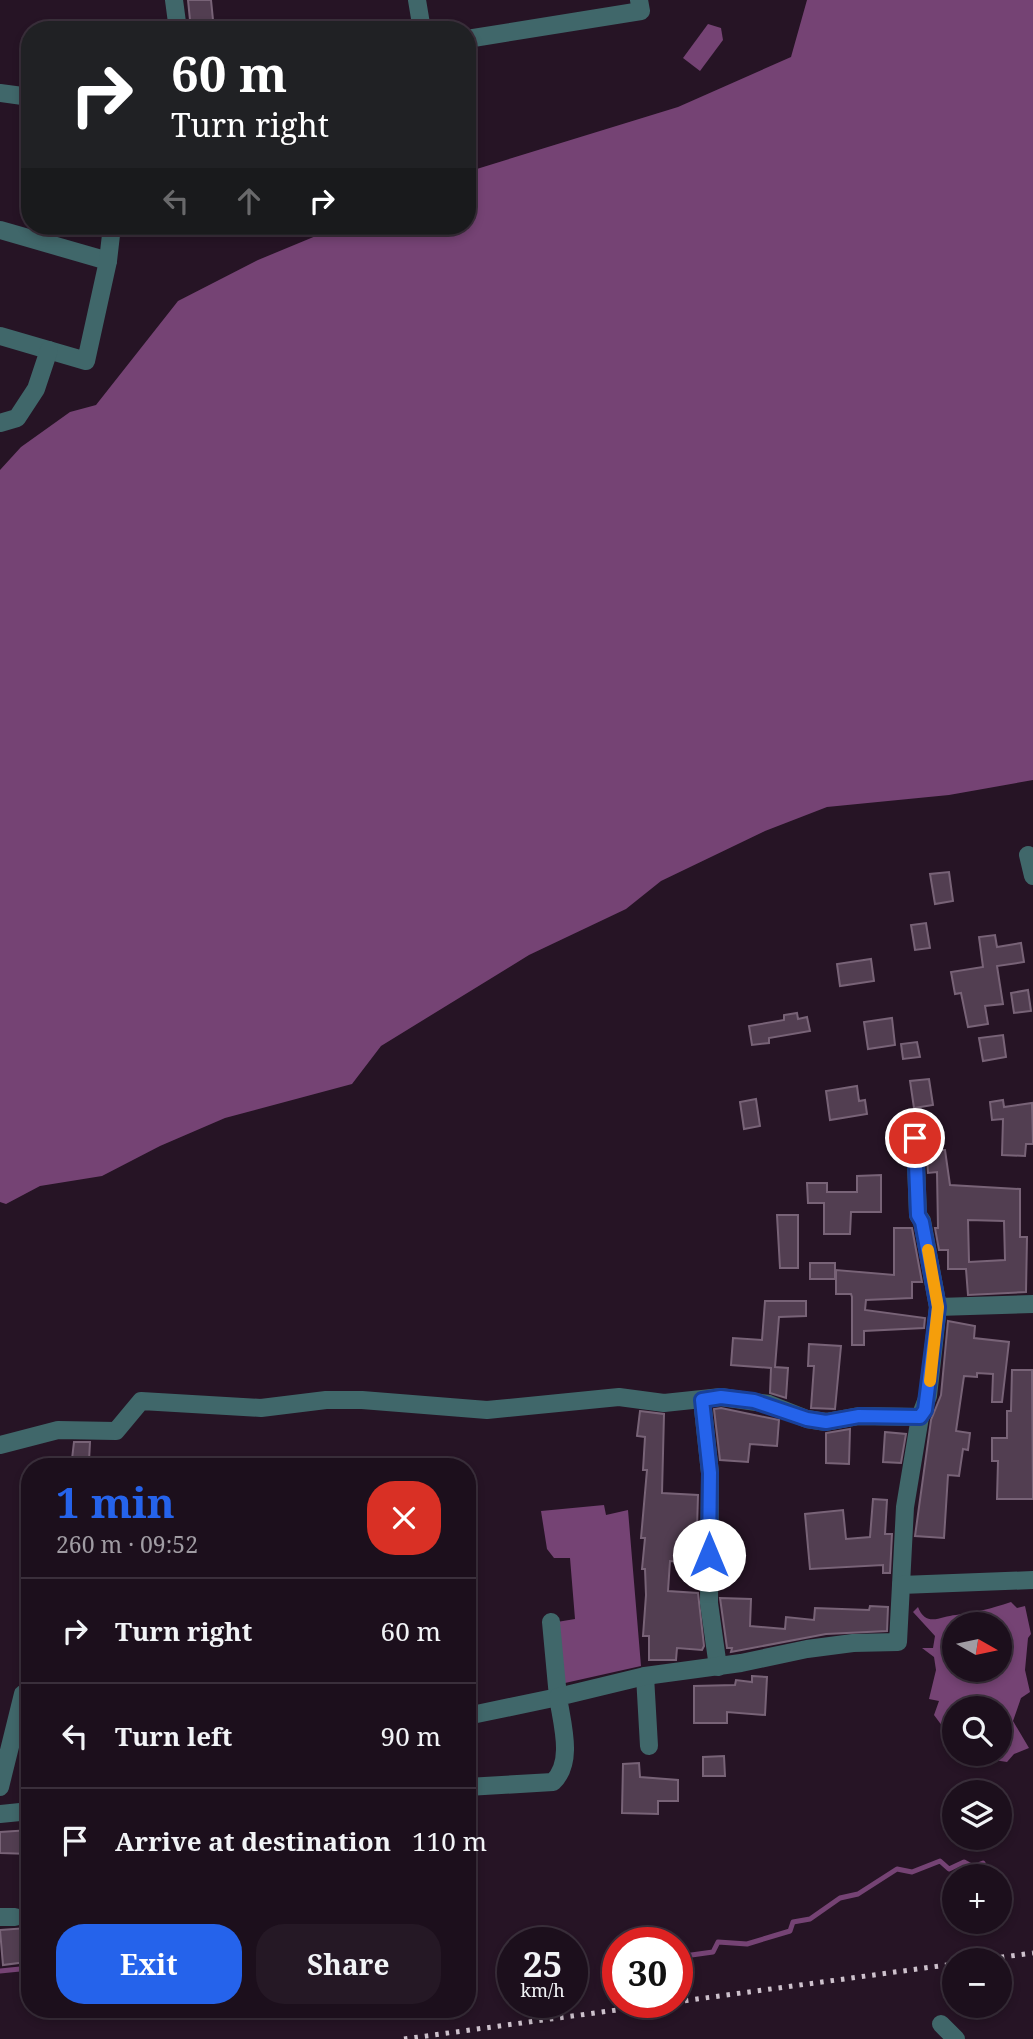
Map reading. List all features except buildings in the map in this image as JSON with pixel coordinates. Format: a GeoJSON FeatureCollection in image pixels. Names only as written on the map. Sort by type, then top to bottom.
{"type":"FeatureCollection","features":[{"type":"Feature","properties":{"kind":"street"},"geometry":{"type":"LineString","coordinates":[[174,0],[177,21]]}},
{"type":"Feature","properties":{"kind":"street"},"geometry":{"type":"LineString","coordinates":[[417,0],[420,21]]}},
{"type":"Feature","properties":{"kind":"street"},"geometry":{"type":"LineString","coordinates":[[476,38],[641,11],[639,0]]}},
{"type":"Feature","properties":{"kind":"street"},"geometry":{"type":"LineString","coordinates":[[0,93],[21,96]]}},
{"type":"Feature","properties":{"kind":"street"},"geometry":{"type":"LineString","coordinates":[[0,229],[108,261]]}},
{"type":"Feature","properties":{"kind":"street"},"geometry":{"type":"LineString","coordinates":[[0,336],[86,361],[108,261],[111,235]]}},
{"type":"Feature","properties":{"kind":"street"},"geometry":{"type":"LineString","coordinates":[[0,423],[17,418],[36,389],[49,351]]}},
{"type":"Feature","properties":{"kind":"street"},"geometry":{"type":"LineString","coordinates":[[1028,855],[1033,876]]}},
{"type":"Feature","properties":{"kind":"street"},"geometry":{"type":"LineString","coordinates":[[476,1714],[558,1698],[645,1676],[718,1667],[807,1649],[853,1643],[898,1642],[905,1507],[920,1417],[928,1396],[938,1307],[922,1222],[918,1215],[915,1138]]}},
{"type":"Feature","properties":{"kind":"street"},"geometry":{"type":"LineString","coordinates":[[938,1307],[1033,1304]]}},
{"type":"Feature","properties":{"kind":"street"},"geometry":{"type":"LineString","coordinates":[[0,1445],[58,1430],[116,1431],[141,1401],[261,1408],[326,1400],[362,1400],[487,1410],[619,1397],[664,1403],[721,1397],[754,1401],[807,1419],[826,1422],[859,1416],[920,1417]]}},
{"type":"Feature","properties":{"kind":"street"},"geometry":{"type":"LineString","coordinates":[[702,1400],[710,1473],[709,1602],[718,1667]]}},
{"type":"Feature","properties":{"kind":"street"},"geometry":{"type":"LineString","coordinates":[[901,1585],[1033,1580]]}},
{"type":"Feature","properties":{"kind":"street"},"geometry":{"type":"LineString","coordinates":[[476,1786],[553,1782],[562,1773],[566,1760],[551,1622]]}},
{"type":"Feature","properties":{"kind":"street"},"geometry":{"type":"LineString","coordinates":[[645,1676],[649,1746]]}},
{"type":"Feature","properties":{"kind":"street"},"geometry":{"type":"LineString","coordinates":[[0,1787],[21,1702]]}},
{"type":"Feature","properties":{"kind":"street"},"geometry":{"type":"LineString","coordinates":[[0,1814],[21,1812]]}},
{"type":"Feature","properties":{"kind":"street"},"geometry":{"type":"LineString","coordinates":[[940,2024],[956,2039]]}},
{"type":"Feature","properties":{"kind":"shaded area"},"geometry":{"type":"Polygon","coordinates":[[[807,0],[1033,0],[1033,780],[949,795],[827,807],[765,831],[661,881],[626,909],[529,955],[381,1046],[352,1084],[225,1118],[160,1146],[102,1176],[40,1186],[6,1204],[0,1202],[0,470],[21,447],[70,412],[96,405],[178,301],[258,260],[318,235],[476,235],[476,169],[678,107],[791,57],[807,0]]]}},
{"type":"Feature","properties":{"kind":"shaded area"},"geometry":{"type":"Polygon","coordinates":[[[708,24],[721,28],[723,40],[700,71],[683,58],[708,24]]]}},
{"type":"Feature","properties":{"kind":"shaded area"},"geometry":{"type":"Polygon","coordinates":[[[604,1505],[606,1515],[628,1510],[641,1666],[565,1683],[557,1622],[575,1619],[570,1558],[554,1558],[547,1549],[541,1511],[604,1505]]]}},
{"type":"Feature","properties":{"kind":"shaded area"},"geometry":{"type":"Polygon","coordinates":[[[1011,1602],[1017,1608],[1025,1606],[1031,1634],[1028,1638],[1025,1670],[1030,1692],[1021,1698],[1013,1721],[1029,1748],[1012,1756],[1012,1696],[942,1696],[942,1726],[934,1715],[939,1701],[929,1699],[936,1670],[934,1657],[922,1648],[933,1648],[935,1636],[913,1612],[918,1607],[925,1617],[942,1618],[942,1682],[1012,1682],[1012,1612],[972,1612],[1011,1602]]]}},
{"type":"Feature","properties":{"kind":"waterway"},"geometry":{"type":"LineString","coordinates":[[693,1955],[713,1952],[718,1942],[747,1944],[790,1931],[793,1922],[810,1919],[840,1898],[858,1894],[897,1869],[912,1872],[940,1861],[949,1869],[964,1862],[973,1867],[983,1863]]}},
{"type":"Feature","properties":{"kind":"waterway"},"geometry":{"type":"LineString","coordinates":[[0,1971],[21,1969]]}},
{"type":"Feature","properties":{"kind":"railway"},"geometry":{"type":"LineString","coordinates":[[1012,1956],[1033,1953]]}},
{"type":"Feature","properties":{"kind":"railway"},"geometry":{"type":"LineString","coordinates":[[404,2039],[942,1966]]}},
{"type":"Feature","properties":{"kind":"slow traffic"},"geometry":{"type":"LineString","coordinates":[[928,1250],[938,1307],[930,1381]]}},
{"type":"Feature","properties":{"kind":"route"},"geometry":{"type":"LineString","coordinates":[[709,1555],[710,1473],[702,1400],[721,1397],[754,1401],[807,1419],[826,1422],[859,1416],[920,1417],[925,1410],[938,1307],[922,1222],[918,1215],[915,1138]]}}]}
